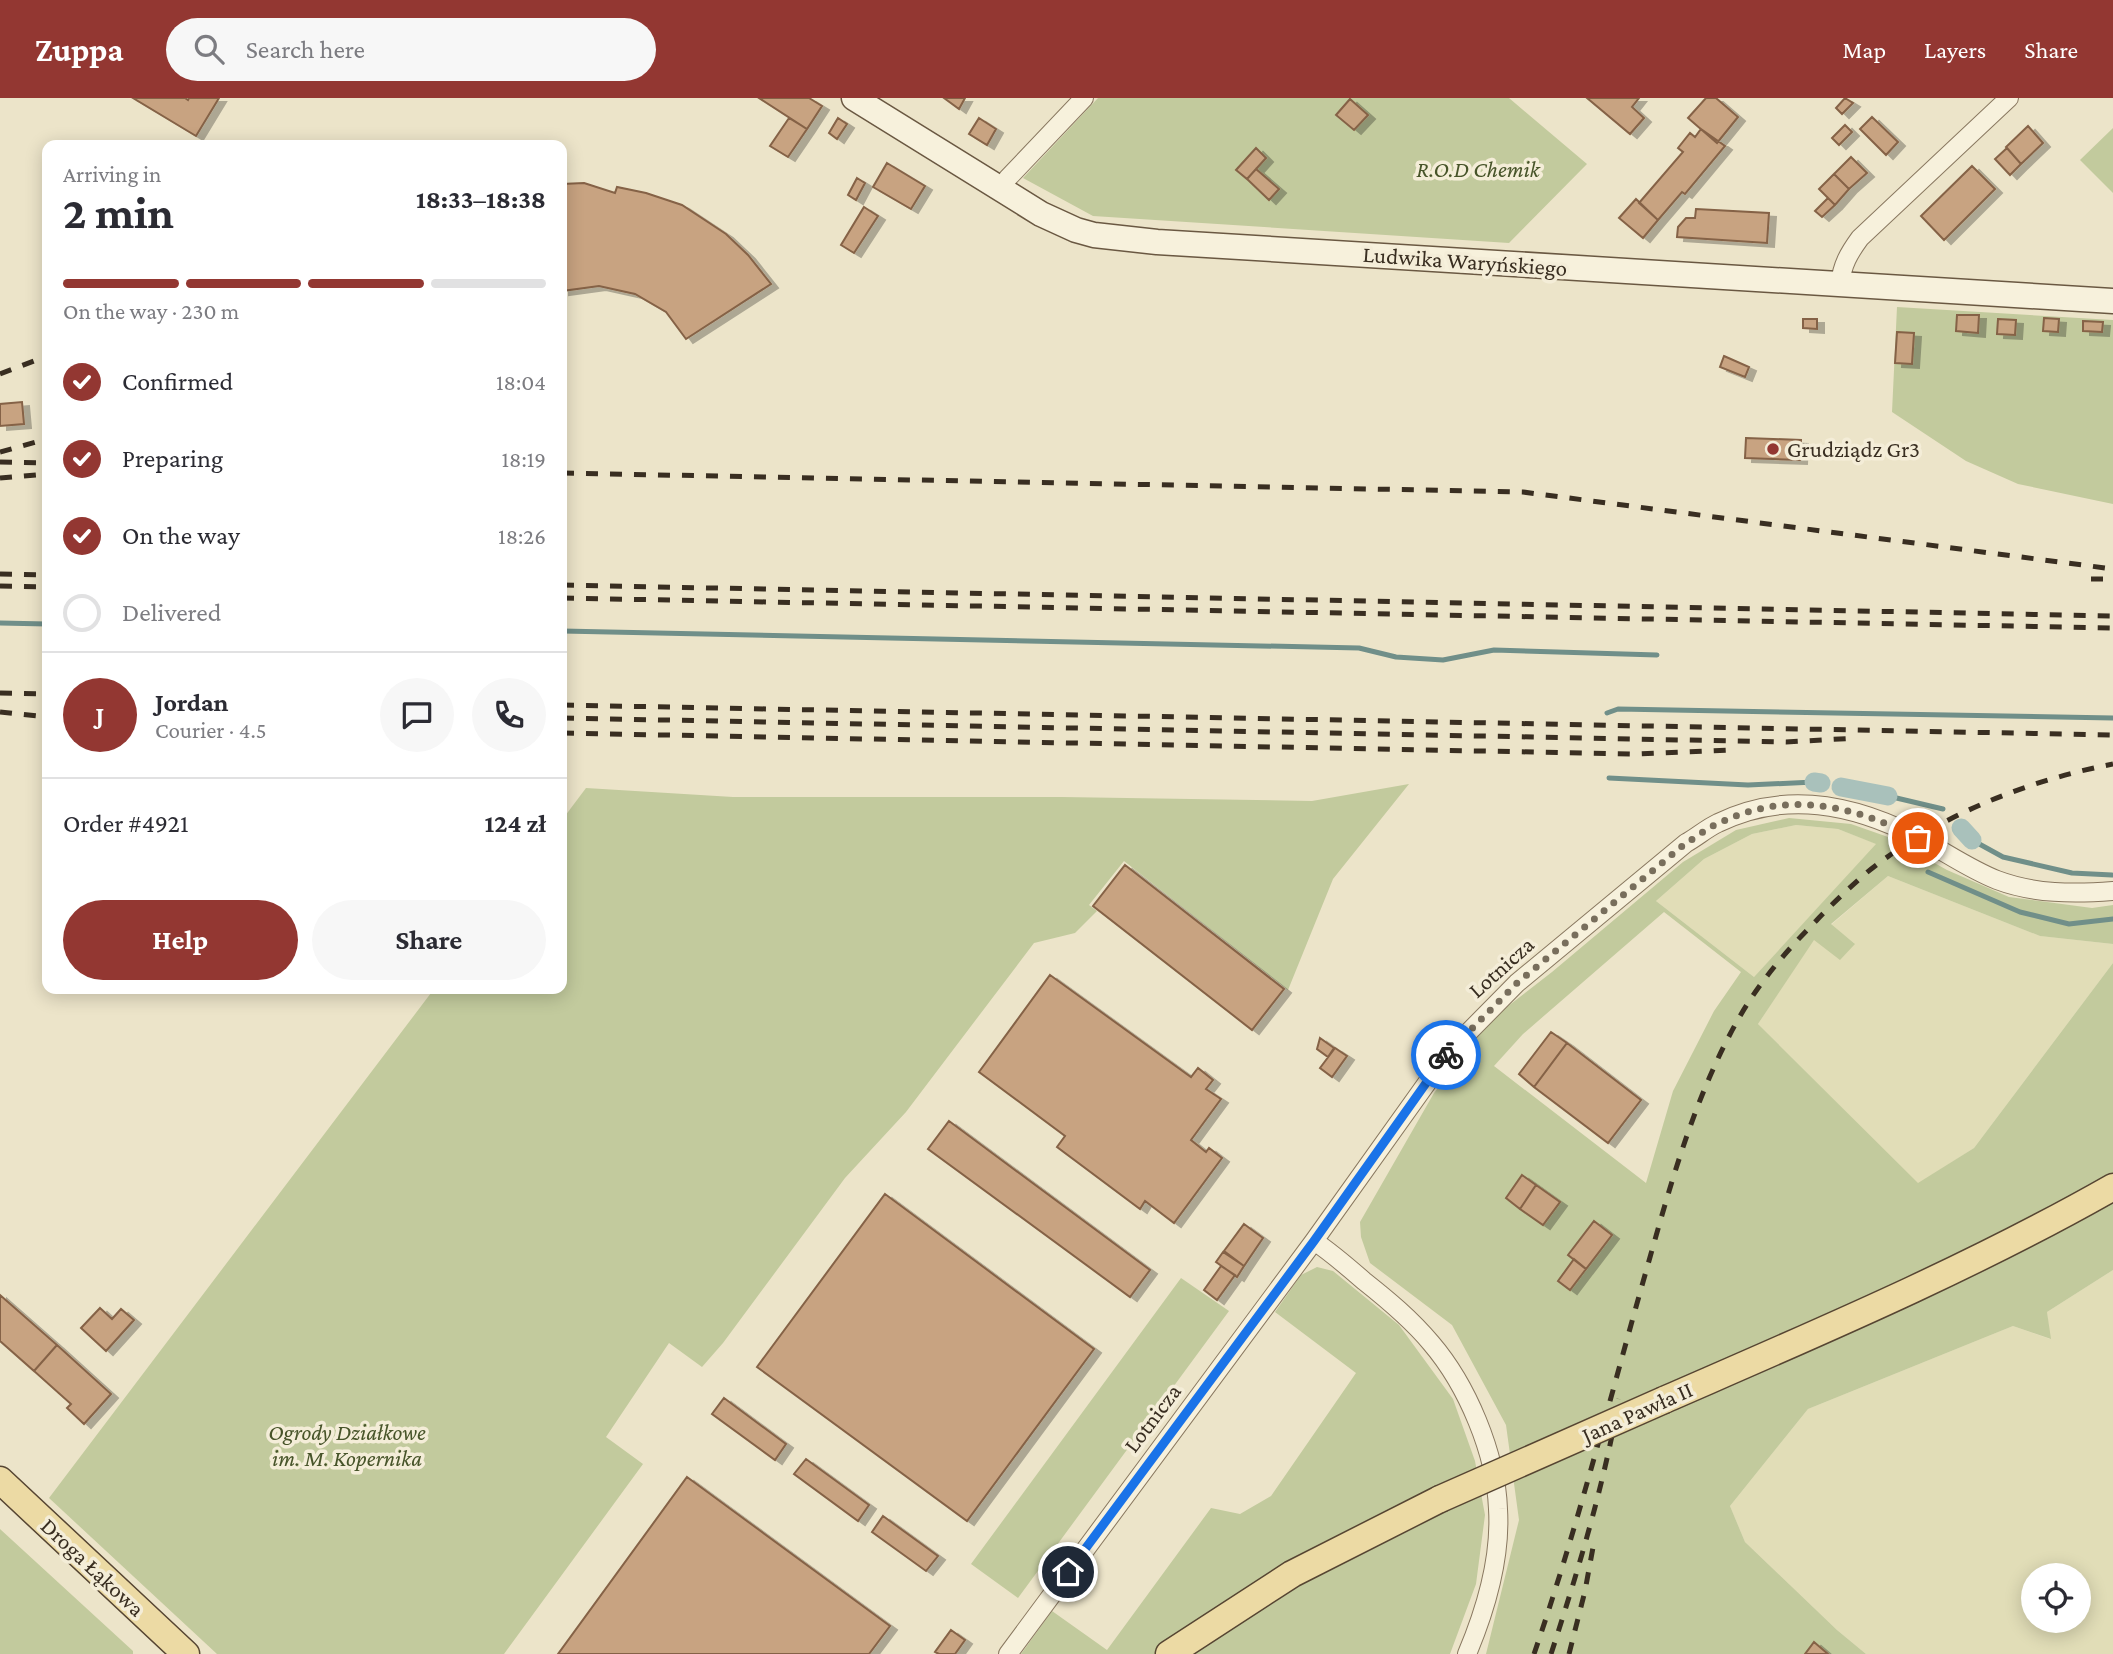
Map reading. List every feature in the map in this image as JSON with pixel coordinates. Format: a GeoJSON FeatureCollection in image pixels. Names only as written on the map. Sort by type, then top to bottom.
{"type":"FeatureCollection","features":[{"type":"Feature","properties":{"kind":"main road","name":"Jana Pawła II"},"geometry":{"type":"LineString","coordinates":[[1169,1654],[1292,1574],[1440,1499],[1955,1270],[2113,1187]]}},
{"type":"Feature","properties":{"kind":"main road","name":"Droga Łąkowa"},"geometry":{"type":"LineString","coordinates":[[0,1480],[186,1654]]}},
{"type":"Feature","properties":{"kind":"street","name":"Ludwika Waryńskiego"},"geometry":{"type":"LineString","coordinates":[[854,98],[1041,214],[1094,235],[1165,242],[2113,301]]}},
{"type":"Feature","properties":{"kind":"street"},"geometry":{"type":"LineString","coordinates":[[1001,188],[1084,98]]}},
{"type":"Feature","properties":{"kind":"street"},"geometry":{"type":"LineString","coordinates":[[1840,284],[1848,254],[1860,237],[2009,98]]}},
{"type":"Feature","properties":{"kind":"street","name":"Lotnicza"},"geometry":{"type":"LineString","coordinates":[[1008,1654],[1314,1241],[1449,1052],[1517,983],[1686,843],[1716,824],[1748,811],[1790,803],[1838,807],[1890,825],[1996,879],[2020,887],[2068,893],[2113,891]]}},
{"type":"Feature","properties":{"kind":"street"},"geometry":{"type":"LineString","coordinates":[[1314,1241],[1402,1311],[1432,1344],[1458,1380],[1475,1414],[1488,1451],[1499,1507],[1497,1550],[1486,1596],[1467,1654]]}},
{"type":"Feature","properties":{"kind":"shaded area"},"geometry":{"type":"Polygon","coordinates":[[[1796,825],[1838,829],[1877,844],[1754,977],[1656,901],[1704,859],[1752,834],[1796,825]]]}},
{"type":"Feature","properties":{"kind":"shaded area"},"geometry":{"type":"Polygon","coordinates":[[[1888,876],[2040,936],[2113,944],[2113,963],[1974,1148],[1918,1184],[1758,1024],[1814,939],[1854,943],[1831,925],[1888,876]]]}},
{"type":"Feature","properties":{"kind":"shaded area"},"geometry":{"type":"Polygon","coordinates":[[[2113,1270],[2113,1654],[1866,1654],[1745,1542],[1730,1506],[1808,1409],[2013,1326],[2050,1339],[2047,1312],[2113,1270]]]}},
{"type":"Feature","properties":{"kind":"green space","name":"R.O.D Chemik"},"geometry":{"type":"Polygon","coordinates":[[[1098,98],[1509,98],[1587,164],[1509,243],[1093,216],[1023,178],[1098,98]]]}},
{"type":"Feature","properties":{"kind":"green space"},"geometry":{"type":"Polygon","coordinates":[[[2113,128],[2113,193],[2080,160],[2113,128]]]}},
{"type":"Feature","properties":{"kind":"green space"},"geometry":{"type":"Polygon","coordinates":[[[1897,307],[2113,320],[2113,504],[2018,484],[1966,461],[1892,412],[1897,307]]]}},
{"type":"Feature","properties":{"kind":"green space","name":"Ogrody Działkowe im. M. Kopernika"},"geometry":{"type":"Polygon","coordinates":[[[1409,784],[1333,879],[1288,990],[1124,861],[1089,905],[1097,911],[1075,933],[1034,943],[906,1112],[845,1178],[723,1343],[702,1367],[669,1343],[606,1437],[643,1464],[504,1654],[217,1654],[49,1498],[430,994],[567,994],[567,813],[586,788],[733,797],[1062,797],[1312,801],[1409,784]]]}},
{"type":"Feature","properties":{"kind":"green space"},"geometry":{"type":"Polygon","coordinates":[[[1789,818],[1851,824],[1888,837],[1947,870],[2009,897],[2092,908],[2113,905],[2113,944],[2040,936],[1888,876],[1831,924],[1855,944],[1840,960],[1814,940],[1758,1024],[1918,1183],[1974,1148],[2113,963],[2113,1270],[2047,1312],[2051,1339],[2013,1326],[1808,1409],[1730,1506],[1745,1542],[1866,1654],[1486,1654],[1519,1520],[1506,1425],[1452,1325],[1370,1263],[1361,1237],[1360,1222],[1434,1093],[1490,1020],[1552,972],[1683,862],[1736,830],[1789,818]],[[1796,825],[1752,834],[1704,859],[1656,901],[1754,977],[1876,844],[1838,829],[1796,825]],[[1664,912],[1523,1034],[1494,1066],[1646,1183],[1673,1091],[1714,1011],[1741,972],[1664,912]]]}},
{"type":"Feature","properties":{"kind":"green space"},"geometry":{"type":"Polygon","coordinates":[[[1317,1267],[1333,1271],[1399,1325],[1453,1399],[1475,1461],[1485,1515],[1476,1584],[1450,1654],[1021,1654],[1052,1611],[1107,1650],[1211,1508],[1240,1514],[1271,1496],[1356,1373],[1275,1312],[1301,1275],[1317,1267]]]}},
{"type":"Feature","properties":{"kind":"green space"},"geometry":{"type":"Polygon","coordinates":[[[1181,1278],[1229,1311],[1018,1598],[971,1564],[1181,1278]]]}},
{"type":"Feature","properties":{"kind":"green space"},"geometry":{"type":"Polygon","coordinates":[[[0,1529],[133,1651],[133,1654],[0,1654],[0,1529]]]}},
{"type":"Feature","properties":{"kind":"building"},"geometry":{"type":"Polygon","coordinates":[[[133,98],[188,100],[219,98],[196,136],[133,98]]]}},
{"type":"Feature","properties":{"kind":"building"},"geometry":{"type":"Polygon","coordinates":[[[759,98],[809,98],[822,106],[807,129],[759,98]]]}},
{"type":"Feature","properties":{"kind":"building"},"geometry":{"type":"Polygon","coordinates":[[[944,98],[965,98],[959,109],[944,98]]]}},
{"type":"Feature","properties":{"kind":"building"},"geometry":{"type":"Polygon","coordinates":[[[1587,98],[1639,98],[1632,107],[1644,118],[1630,134],[1587,98]]]}},
{"type":"Feature","properties":{"kind":"building"},"geometry":{"type":"Polygon","coordinates":[[[1706,98],[1716,98],[1738,117],[1717,143],[1688,118],[1706,98]]]}},
{"type":"Feature","properties":{"kind":"building"},"geometry":{"type":"Polygon","coordinates":[[[1845,98],[1853,103],[1842,114],[1836,108],[1845,98]]]}},
{"type":"Feature","properties":{"kind":"building"},"geometry":{"type":"Polygon","coordinates":[[[1350,99],[1368,115],[1354,130],[1336,115],[1350,99]]]}},
{"type":"Feature","properties":{"kind":"building"},"geometry":{"type":"Polygon","coordinates":[[[1872,117],[1898,142],[1886,155],[1860,129],[1872,117]]]}},
{"type":"Feature","properties":{"kind":"building"},"geometry":{"type":"Polygon","coordinates":[[[789,118],[807,129],[788,157],[770,146],[789,118]]]}},
{"type":"Feature","properties":{"kind":"building"},"geometry":{"type":"Polygon","coordinates":[[[838,118],[847,124],[837,139],[829,133],[838,118]]]}},
{"type":"Feature","properties":{"kind":"building"},"geometry":{"type":"Polygon","coordinates":[[[979,118],[996,129],[987,145],[969,134],[979,118]]]}},
{"type":"Feature","properties":{"kind":"building"},"geometry":{"type":"Polygon","coordinates":[[[1845,125],[1852,132],[1839,145],[1832,138],[1845,125]]]}},
{"type":"Feature","properties":{"kind":"building"},"geometry":{"type":"Polygon","coordinates":[[[2028,126],[2043,143],[2021,164],[2006,147],[2028,126]]]}},
{"type":"Feature","properties":{"kind":"building"},"geometry":{"type":"Polygon","coordinates":[[[1701,129],[1725,146],[1685,194],[1682,192],[1658,220],[1639,203],[1683,152],[1678,148],[1690,133],[1695,137],[1701,129]]]}},
{"type":"Feature","properties":{"kind":"building"},"geometry":{"type":"Polygon","coordinates":[[[1256,148],[1266,158],[1247,179],[1236,170],[1256,148]]]}},
{"type":"Feature","properties":{"kind":"building"},"geometry":{"type":"Polygon","coordinates":[[[2007,148],[2021,164],[2010,175],[1995,159],[2007,148]]]}},
{"type":"Feature","properties":{"kind":"building"},"geometry":{"type":"Polygon","coordinates":[[[1851,157],[1867,173],[1849,189],[1834,174],[1851,157]]]}},
{"type":"Feature","properties":{"kind":"building"},"geometry":{"type":"Polygon","coordinates":[[[887,163],[925,186],[911,209],[873,187],[887,163]]]}},
{"type":"Feature","properties":{"kind":"building"},"geometry":{"type":"Polygon","coordinates":[[[1972,166],[1995,189],[1944,240],[1921,216],[1972,166]]]}},
{"type":"Feature","properties":{"kind":"building"},"geometry":{"type":"Polygon","coordinates":[[[1256,169],[1279,189],[1269,200],[1247,179],[1256,169]]]}},
{"type":"Feature","properties":{"kind":"building"},"geometry":{"type":"Polygon","coordinates":[[[1834,174],[1849,189],[1835,205],[1819,189],[1834,174]]]}},
{"type":"Feature","properties":{"kind":"building"},"geometry":{"type":"Polygon","coordinates":[[[857,178],[865,183],[856,200],[848,195],[857,178]]]}},
{"type":"Feature","properties":{"kind":"building"},"geometry":{"type":"Polygon","coordinates":[[[584,183],[615,193],[617,187],[682,205],[726,234],[748,255],[771,284],[686,339],[666,312],[635,294],[599,286],[567,290],[567,184],[584,183]]]}},
{"type":"Feature","properties":{"kind":"building"},"geometry":{"type":"Polygon","coordinates":[[[1828,198],[1835,205],[1822,217],[1815,211],[1828,198]]]}},
{"type":"Feature","properties":{"kind":"building"},"geometry":{"type":"Polygon","coordinates":[[[1636,199],[1658,220],[1643,238],[1619,218],[1636,199]]]}},
{"type":"Feature","properties":{"kind":"building"},"geometry":{"type":"Polygon","coordinates":[[[864,207],[878,216],[854,253],[841,245],[864,207]]]}},
{"type":"Feature","properties":{"kind":"building"},"geometry":{"type":"Polygon","coordinates":[[[1696,209],[1769,213],[1767,243],[1677,237],[1678,227],[1686,218],[1695,218],[1696,209]]]}},
{"type":"Feature","properties":{"kind":"building"},"geometry":{"type":"Polygon","coordinates":[[[1957,315],[1979,315],[1978,333],[1956,331],[1957,315]]]}},
{"type":"Feature","properties":{"kind":"building"},"geometry":{"type":"Polygon","coordinates":[[[2044,318],[2059,319],[2058,332],[2043,331],[2044,318]]]}},
{"type":"Feature","properties":{"kind":"building"},"geometry":{"type":"Polygon","coordinates":[[[1803,319],[1817,319],[1817,329],[1803,328],[1803,319]]]}},
{"type":"Feature","properties":{"kind":"building"},"geometry":{"type":"Polygon","coordinates":[[[1998,319],[2016,320],[2015,335],[1997,334],[1998,319]]]}},
{"type":"Feature","properties":{"kind":"building"},"geometry":{"type":"Polygon","coordinates":[[[2083,321],[2103,322],[2102,332],[2083,331],[2083,321]]]}},
{"type":"Feature","properties":{"kind":"building"},"geometry":{"type":"Polygon","coordinates":[[[1897,332],[1914,333],[1912,364],[1895,363],[1897,332]]]}},
{"type":"Feature","properties":{"kind":"building"},"geometry":{"type":"Polygon","coordinates":[[[1724,356],[1749,367],[1745,377],[1720,367],[1724,356]]]}},
{"type":"Feature","properties":{"kind":"building"},"geometry":{"type":"Polygon","coordinates":[[[22,402],[24,424],[0,426],[0,404],[22,402]]]}},
{"type":"Feature","properties":{"kind":"building","name":"Grudziądz Gr3"},"geometry":{"type":"Polygon","coordinates":[[[1746,438],[1801,440],[1800,460],[1745,458],[1746,438]]]}},
{"type":"Feature","properties":{"kind":"building"},"geometry":{"type":"Polygon","coordinates":[[[1125,865],[1284,989],[1252,1030],[1093,906],[1125,865]]]}},
{"type":"Feature","properties":{"kind":"building"},"geometry":{"type":"Polygon","coordinates":[[[1050,975],[1191,1077],[1198,1068],[1213,1080],[1206,1089],[1221,1099],[1191,1140],[1206,1152],[1209,1148],[1222,1158],[1174,1223],[1145,1201],[1140,1209],[1057,1147],[1065,1136],[979,1072],[1050,975]]]}},
{"type":"Feature","properties":{"kind":"building"},"geometry":{"type":"Polygon","coordinates":[[[1551,1032],[1567,1043],[1534,1087],[1519,1074],[1551,1032]]]}},
{"type":"Feature","properties":{"kind":"building"},"geometry":{"type":"Polygon","coordinates":[[[1320,1038],[1334,1048],[1328,1057],[1317,1049],[1320,1038]]]}},
{"type":"Feature","properties":{"kind":"building"},"geometry":{"type":"Polygon","coordinates":[[[1567,1043],[1641,1100],[1608,1143],[1534,1087],[1567,1043]]]}},
{"type":"Feature","properties":{"kind":"building"},"geometry":{"type":"Polygon","coordinates":[[[1335,1048],[1347,1056],[1332,1077],[1320,1068],[1335,1048]]]}},
{"type":"Feature","properties":{"kind":"building"},"geometry":{"type":"Polygon","coordinates":[[[949,1121],[1150,1270],[1130,1297],[928,1149],[949,1121]]]}},
{"type":"Feature","properties":{"kind":"building"},"geometry":{"type":"Polygon","coordinates":[[[1522,1175],[1536,1185],[1520,1209],[1506,1198],[1522,1175]]]}},
{"type":"Feature","properties":{"kind":"building"},"geometry":{"type":"Polygon","coordinates":[[[1536,1185],[1560,1202],[1543,1225],[1520,1209],[1536,1185]]]}},
{"type":"Feature","properties":{"kind":"building"},"geometry":{"type":"Polygon","coordinates":[[[885,1194],[1094,1349],[967,1521],[757,1367],[885,1194]]]}},
{"type":"Feature","properties":{"kind":"building"},"geometry":{"type":"Polygon","coordinates":[[[1594,1221],[1612,1235],[1586,1269],[1568,1255],[1594,1221]]]}},
{"type":"Feature","properties":{"kind":"building"},"geometry":{"type":"Polygon","coordinates":[[[1244,1224],[1263,1238],[1244,1266],[1224,1251],[1244,1224]]]}},
{"type":"Feature","properties":{"kind":"building"},"geometry":{"type":"Polygon","coordinates":[[[1223,1252],[1244,1266],[1237,1277],[1216,1262],[1223,1252]]]}},
{"type":"Feature","properties":{"kind":"building"},"geometry":{"type":"Polygon","coordinates":[[[1574,1259],[1586,1269],[1570,1290],[1558,1281],[1574,1259]]]}},
{"type":"Feature","properties":{"kind":"building"},"geometry":{"type":"Polygon","coordinates":[[[1221,1266],[1235,1275],[1217,1300],[1204,1290],[1221,1266]]]}},
{"type":"Feature","properties":{"kind":"building"},"geometry":{"type":"Polygon","coordinates":[[[0,1295],[57,1345],[34,1371],[0,1341],[0,1295]]]}},
{"type":"Feature","properties":{"kind":"building"},"geometry":{"type":"Polygon","coordinates":[[[100,1308],[112,1319],[121,1309],[134,1320],[106,1351],[81,1328],[100,1308]]]}},
{"type":"Feature","properties":{"kind":"building"},"geometry":{"type":"Polygon","coordinates":[[[57,1345],[111,1394],[84,1424],[67,1408],[71,1404],[34,1371],[57,1345]]]}},
{"type":"Feature","properties":{"kind":"building"},"geometry":{"type":"Polygon","coordinates":[[[724,1398],[786,1444],[775,1460],[712,1414],[724,1398]]]}},
{"type":"Feature","properties":{"kind":"building"},"geometry":{"type":"Polygon","coordinates":[[[806,1459],[869,1505],[858,1521],[794,1474],[806,1459]]]}},
{"type":"Feature","properties":{"kind":"building"},"geometry":{"type":"Polygon","coordinates":[[[687,1477],[890,1626],[869,1654],[558,1654],[687,1477]]]}},
{"type":"Feature","properties":{"kind":"building"},"geometry":{"type":"Polygon","coordinates":[[[883,1516],[938,1556],[926,1571],[872,1532],[883,1516]]]}},
{"type":"Feature","properties":{"kind":"building"},"geometry":{"type":"Polygon","coordinates":[[[951,1630],[965,1640],[955,1654],[935,1652],[951,1630]]]}},
{"type":"Feature","properties":{"kind":"building"},"geometry":{"type":"Polygon","coordinates":[[[1814,1642],[1828,1654],[1805,1654],[1814,1642]]]}},
{"type":"Feature","properties":{"kind":"waterway"},"geometry":{"type":"LineString","coordinates":[[0,623],[42,624]]}},
{"type":"Feature","properties":{"kind":"waterway"},"geometry":{"type":"LineString","coordinates":[[567,631],[1359,648],[1396,657],[1443,660],[1494,650],[1657,655]]}},
{"type":"Feature","properties":{"kind":"waterway"},"geometry":{"type":"LineString","coordinates":[[1607,713],[1618,709],[2113,718]]}},
{"type":"Feature","properties":{"kind":"waterway"},"geometry":{"type":"LineString","coordinates":[[1609,778],[1748,785],[1814,782]]}},
{"type":"Feature","properties":{"kind":"waterway"},"geometry":{"type":"LineString","coordinates":[[1814,782],[1821,783]]}},
{"type":"Feature","properties":{"kind":"waterway"},"geometry":{"type":"LineString","coordinates":[[1841,787],[1888,796]]}},
{"type":"Feature","properties":{"kind":"waterway"},"geometry":{"type":"LineString","coordinates":[[1888,796],[1943,809]]}},
{"type":"Feature","properties":{"kind":"waterway"},"geometry":{"type":"LineString","coordinates":[[1961,828],[1972,840]]}},
{"type":"Feature","properties":{"kind":"waterway"},"geometry":{"type":"LineString","coordinates":[[1972,840],[2003,857],[2072,873],[2112,875]]}},
{"type":"Feature","properties":{"kind":"waterway"},"geometry":{"type":"LineString","coordinates":[[1928,872],[2020,912],[2069,924],[2113,919]]}},
{"type":"Feature","properties":{"kind":"railway"},"geometry":{"type":"LineString","coordinates":[[0,374],[42,358]]}},
{"type":"Feature","properties":{"kind":"railway"},"geometry":{"type":"LineString","coordinates":[[0,452],[42,440]]}},
{"type":"Feature","properties":{"kind":"railway"},"geometry":{"type":"LineString","coordinates":[[0,462],[42,463]]}},
{"type":"Feature","properties":{"kind":"railway"},"geometry":{"type":"LineString","coordinates":[[567,473],[1523,492],[2113,569]]}},
{"type":"Feature","properties":{"kind":"railway"},"geometry":{"type":"LineString","coordinates":[[0,478],[42,474]]}},
{"type":"Feature","properties":{"kind":"railway"},"geometry":{"type":"LineString","coordinates":[[0,574],[42,575]]}},
{"type":"Feature","properties":{"kind":"railway"},"geometry":{"type":"LineString","coordinates":[[2091,579],[2113,579]]}},
{"type":"Feature","properties":{"kind":"railway"},"geometry":{"type":"LineString","coordinates":[[567,585],[2113,616]]}},
{"type":"Feature","properties":{"kind":"railway"},"geometry":{"type":"LineString","coordinates":[[0,586],[42,587]]}},
{"type":"Feature","properties":{"kind":"railway"},"geometry":{"type":"LineString","coordinates":[[567,598],[2113,628]]}},
{"type":"Feature","properties":{"kind":"railway"},"geometry":{"type":"LineString","coordinates":[[0,693],[42,694]]}},
{"type":"Feature","properties":{"kind":"railway"},"geometry":{"type":"LineString","coordinates":[[567,705],[2113,735]]}},
{"type":"Feature","properties":{"kind":"railway"},"geometry":{"type":"LineString","coordinates":[[0,712],[42,716]]}},
{"type":"Feature","properties":{"kind":"railway"},"geometry":{"type":"LineString","coordinates":[[567,718],[1786,742],[1857,738]]}},
{"type":"Feature","properties":{"kind":"railway"},"geometry":{"type":"LineString","coordinates":[[567,733],[1633,754],[1729,750]]}},
{"type":"Feature","properties":{"kind":"railway"},"geometry":{"type":"LineString","coordinates":[[1534,1654],[1578,1515],[1682,1150],[1719,1055],[1752,997],[1782,957],[1840,897],[1865,874],[1921,835],[2014,791],[2113,764]]}},
{"type":"Feature","properties":{"kind":"railway"},"geometry":{"type":"LineString","coordinates":[[1551,1654],[1590,1528],[1619,1399]]}},
{"type":"Feature","properties":{"kind":"railway"},"geometry":{"type":"LineString","coordinates":[[1569,1654],[1594,1542]]}},
{"type":"Feature","properties":{"kind":"way so far"},"geometry":{"type":"LineString","coordinates":[[1446,1055],[1517,983],[1686,843],[1716,824],[1748,811],[1790,803],[1838,807],[1866,815],[1918,838]]}},
{"type":"Feature","properties":{"kind":"place","name":"Grudziądz Gr3"},"geometry":{"type":"Point","coordinates":[1773,449]}},
{"type":"Feature","properties":{"kind":"route"},"geometry":{"type":"LineString","coordinates":[[1068,1572],[1314,1241],[1446,1055]]}}]}
